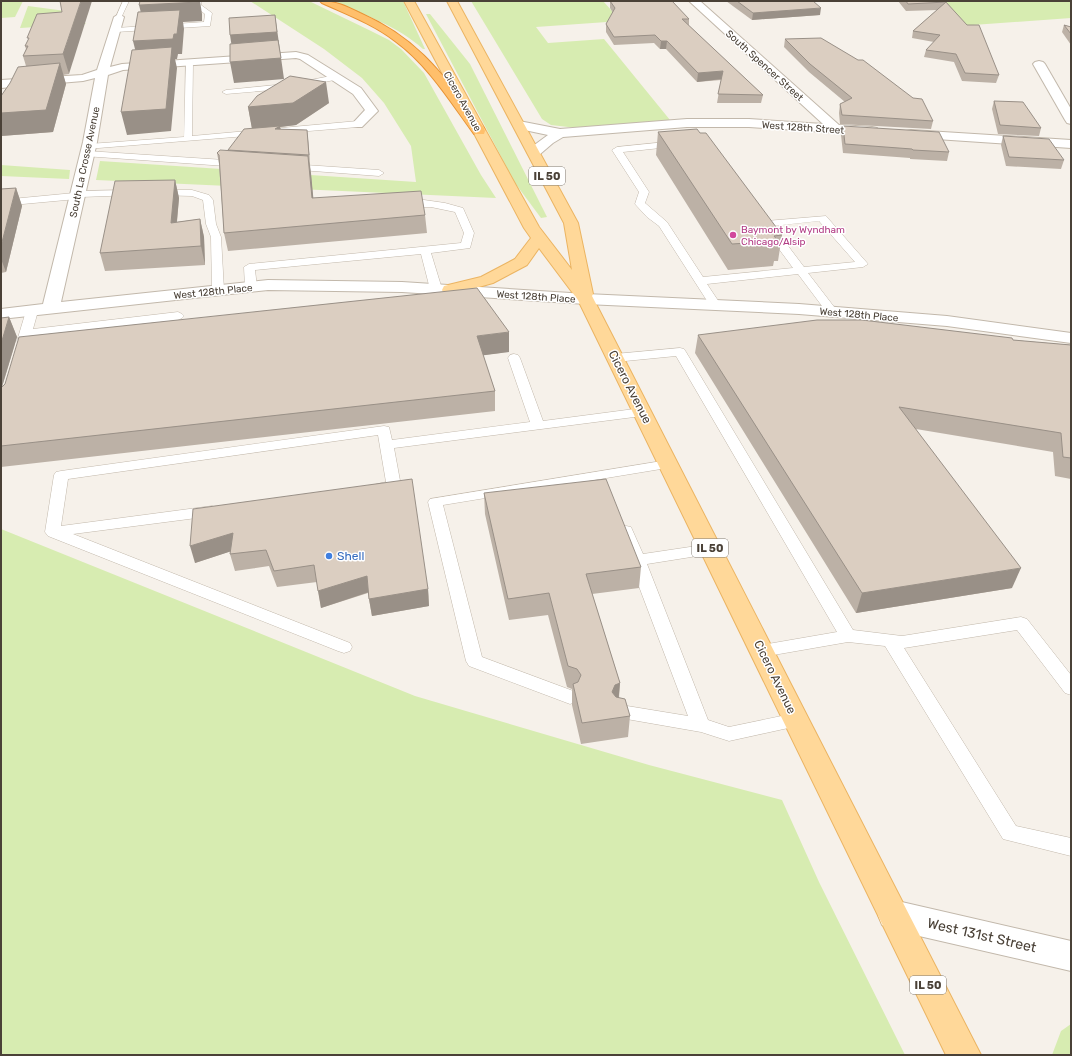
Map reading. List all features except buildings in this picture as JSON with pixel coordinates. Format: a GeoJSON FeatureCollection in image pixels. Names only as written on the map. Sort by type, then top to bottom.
{"type":"FeatureCollection","features":[{"type":"Feature","properties":{"kind":"highway"},"geometry":{"type":"LineString","coordinates":[[325,1],[381,27],[407,45],[424,61],[479,131]]}},
{"type":"Feature","properties":{"kind":"main road","name":"Cicero Avenue"},"geometry":{"type":"LineString","coordinates":[[409,1],[532,228],[586,299],[964,1055]]}},
{"type":"Feature","properties":{"kind":"main road","name":"Cicero Avenue"},"geometry":{"type":"LineString","coordinates":[[452,1],[571,223],[586,299]]}},
{"type":"Feature","properties":{"kind":"main road"},"geometry":{"type":"LineString","coordinates":[[443,289],[487,280],[521,262],[539,238]]}},
{"type":"Feature","properties":{"kind":"street","name":"South Spencer Street"},"geometry":{"type":"LineString","coordinates":[[694,1],[836,129]]}},
{"type":"Feature","properties":{"kind":"street","name":"South La Crosse Avenue"},"geometry":{"type":"LineString","coordinates":[[51,308],[88,150],[102,74],[117,23]]}},
{"type":"Feature","properties":{"kind":"street"},"geometry":{"type":"LineString","coordinates":[[1,84],[83,78],[102,74],[122,67],[296,55],[304,56],[357,91],[372,111],[358,124]]}},
{"type":"Feature","properties":{"kind":"street"},"geometry":{"type":"LineString","coordinates":[[1040,64],[1071,120]]}},
{"type":"Feature","properties":{"kind":"street","name":"West 128th Street"},"geometry":{"type":"LineString","coordinates":[[519,125],[560,133],[688,123],[750,123],[883,132]]}},
{"type":"Feature","properties":{"kind":"street","name":"West 128th Street"},"geometry":{"type":"LineString","coordinates":[[534,152],[548,140],[560,133]]}},
{"type":"Feature","properties":{"kind":"street"},"geometry":{"type":"LineString","coordinates":[[899,133],[1071,144]]}},
{"type":"Feature","properties":{"kind":"street","name":"West 128th Place"},"geometry":{"type":"LineString","coordinates":[[1,314],[268,285],[402,287],[586,299],[832,312],[947,321],[1071,338]]}},
{"type":"Feature","properties":{"kind":"street","name":"West 131st Street"},"geometry":{"type":"LineString","coordinates":[[893,915],[1071,956]]}},
{"type":"Feature","properties":{"kind":"lane"},"geometry":{"type":"LineString","coordinates":[[126,1],[117,23],[207,24],[210,13],[198,6],[198,1]]}},
{"type":"Feature","properties":{"kind":"lane"},"geometry":{"type":"LineString","coordinates":[[188,139],[189,62]]}},
{"type":"Feature","properties":{"kind":"lane"},"geometry":{"type":"LineString","coordinates":[[226,92],[286,87],[314,83],[336,77]]}},
{"type":"Feature","properties":{"kind":"lane"},"geometry":{"type":"LineString","coordinates":[[88,150],[188,139],[358,124]]}},
{"type":"Feature","properties":{"kind":"lane"},"geometry":{"type":"LineString","coordinates":[[686,143],[617,150],[644,192],[640,204],[663,224],[715,305]]}},
{"type":"Feature","properties":{"kind":"lane"},"geometry":{"type":"LineString","coordinates":[[88,150],[253,165]]}},
{"type":"Feature","properties":{"kind":"lane"},"geometry":{"type":"LineString","coordinates":[[284,167],[379,173]]}},
{"type":"Feature","properties":{"kind":"lane"},"geometry":{"type":"LineString","coordinates":[[1,203],[78,195],[192,193],[206,197],[208,200],[211,224],[216,237],[218,290]]}},
{"type":"Feature","properties":{"kind":"lane"},"geometry":{"type":"LineString","coordinates":[[251,287],[249,267],[466,246],[468,234],[459,210],[447,206],[416,203],[391,206]]}},
{"type":"Feature","properties":{"kind":"lane"},"geometry":{"type":"LineString","coordinates":[[700,281],[802,271],[863,264],[822,218],[764,221],[802,271],[832,312]]}},
{"type":"Feature","properties":{"kind":"lane"},"geometry":{"type":"LineString","coordinates":[[425,250],[443,289]]}},
{"type":"Feature","properties":{"kind":"lane"},"geometry":{"type":"LineString","coordinates":[[20,354],[32,310]]}},
{"type":"Feature","properties":{"kind":"lane"},"geometry":{"type":"LineString","coordinates":[[26,333],[178,316]]}},
{"type":"Feature","properties":{"kind":"lane"},"geometry":{"type":"LineString","coordinates":[[615,358],[680,352],[848,636]]}},
{"type":"Feature","properties":{"kind":"lane"},"geometry":{"type":"LineString","coordinates":[[514,358],[538,425]]}},
{"type":"Feature","properties":{"kind":"lane"},"geometry":{"type":"LineString","coordinates":[[386,445],[642,412]]}},
{"type":"Feature","properties":{"kind":"lane"},"geometry":{"type":"LineString","coordinates":[[53,532],[61,475],[384,430],[394,486],[362,490]]}},
{"type":"Feature","properties":{"kind":"lane"},"geometry":{"type":"LineString","coordinates":[[570,697],[475,661],[435,502],[606,481],[668,464]]}},
{"type":"Feature","properties":{"kind":"lane"},"geometry":{"type":"LineString","coordinates":[[53,532],[227,508]]}},
{"type":"Feature","properties":{"kind":"lane"},"geometry":{"type":"LineString","coordinates":[[621,517],[702,725]]}},
{"type":"Feature","properties":{"kind":"lane"},"geometry":{"type":"LineString","coordinates":[[53,532],[344,647]]}},
{"type":"Feature","properties":{"kind":"lane"},"geometry":{"type":"LineString","coordinates":[[638,560],[710,549]]}},
{"type":"Feature","properties":{"kind":"lane"},"geometry":{"type":"LineString","coordinates":[[762,651],[848,636],[902,642],[1021,623],[1071,688]]}},
{"type":"Feature","properties":{"kind":"lane"},"geometry":{"type":"LineString","coordinates":[[890,640],[1010,833],[1071,847]]}},
{"type":"Feature","properties":{"kind":"lane"},"geometry":{"type":"LineString","coordinates":[[621,712],[702,725],[729,734],[796,720]]}},
{"type":"Feature","properties":{"kind":"green space"},"geometry":{"type":"Polygon","coordinates":[[[1,1],[23,1],[15,17],[1,18],[1,1]]]}},
{"type":"Feature","properties":{"kind":"green space"},"geometry":{"type":"Polygon","coordinates":[[[250,1],[309,1],[389,40],[401,49],[424,73],[481,175],[496,198],[96,180],[100,161],[416,182],[411,146],[384,103],[362,78],[324,49],[250,1]]]}},
{"type":"Feature","properties":{"kind":"green space"},"geometry":{"type":"Polygon","coordinates":[[[334,1],[403,1],[425,49],[392,27],[334,1]]]}},
{"type":"Feature","properties":{"kind":"green space"},"geometry":{"type":"Polygon","coordinates":[[[471,1],[603,1],[621,21],[536,27],[548,43],[604,39],[670,120],[577,128],[551,125],[542,119],[471,1]]]}},
{"type":"Feature","properties":{"kind":"green space"},"geometry":{"type":"Polygon","coordinates":[[[942,1],[1071,1],[1071,18],[959,26],[931,14],[948,11],[942,1]]]}},
{"type":"Feature","properties":{"kind":"green space"},"geometry":{"type":"Polygon","coordinates":[[[28,6],[88,14],[83,21],[86,24],[20,28],[28,6]]]}},
{"type":"Feature","properties":{"kind":"green space"},"geometry":{"type":"Polygon","coordinates":[[[426,14],[430,14],[470,64],[547,217],[541,218],[515,183],[426,14]]]}},
{"type":"Feature","properties":{"kind":"green space"},"geometry":{"type":"Polygon","coordinates":[[[1,165],[70,170],[69,179],[1,176],[1,165]]]}},
{"type":"Feature","properties":{"kind":"green space"},"geometry":{"type":"Polygon","coordinates":[[[1,529],[415,696],[649,765],[782,800],[819,882],[905,1055],[1,1055],[1,529]]]}},
{"type":"Feature","properties":{"kind":"green space"},"geometry":{"type":"Polygon","coordinates":[[[1071,1024],[1071,1055],[1052,1055],[1061,1031],[1071,1024]]]}},
{"type":"Feature","properties":{"kind":"place","name":"Baymont by Wyndham Chicago/Alsip"},"geometry":{"type":"Point","coordinates":[733,235]}},
{"type":"Feature","properties":{"kind":"place","name":"Shell"},"geometry":{"type":"Point","coordinates":[329,556]}}]}
